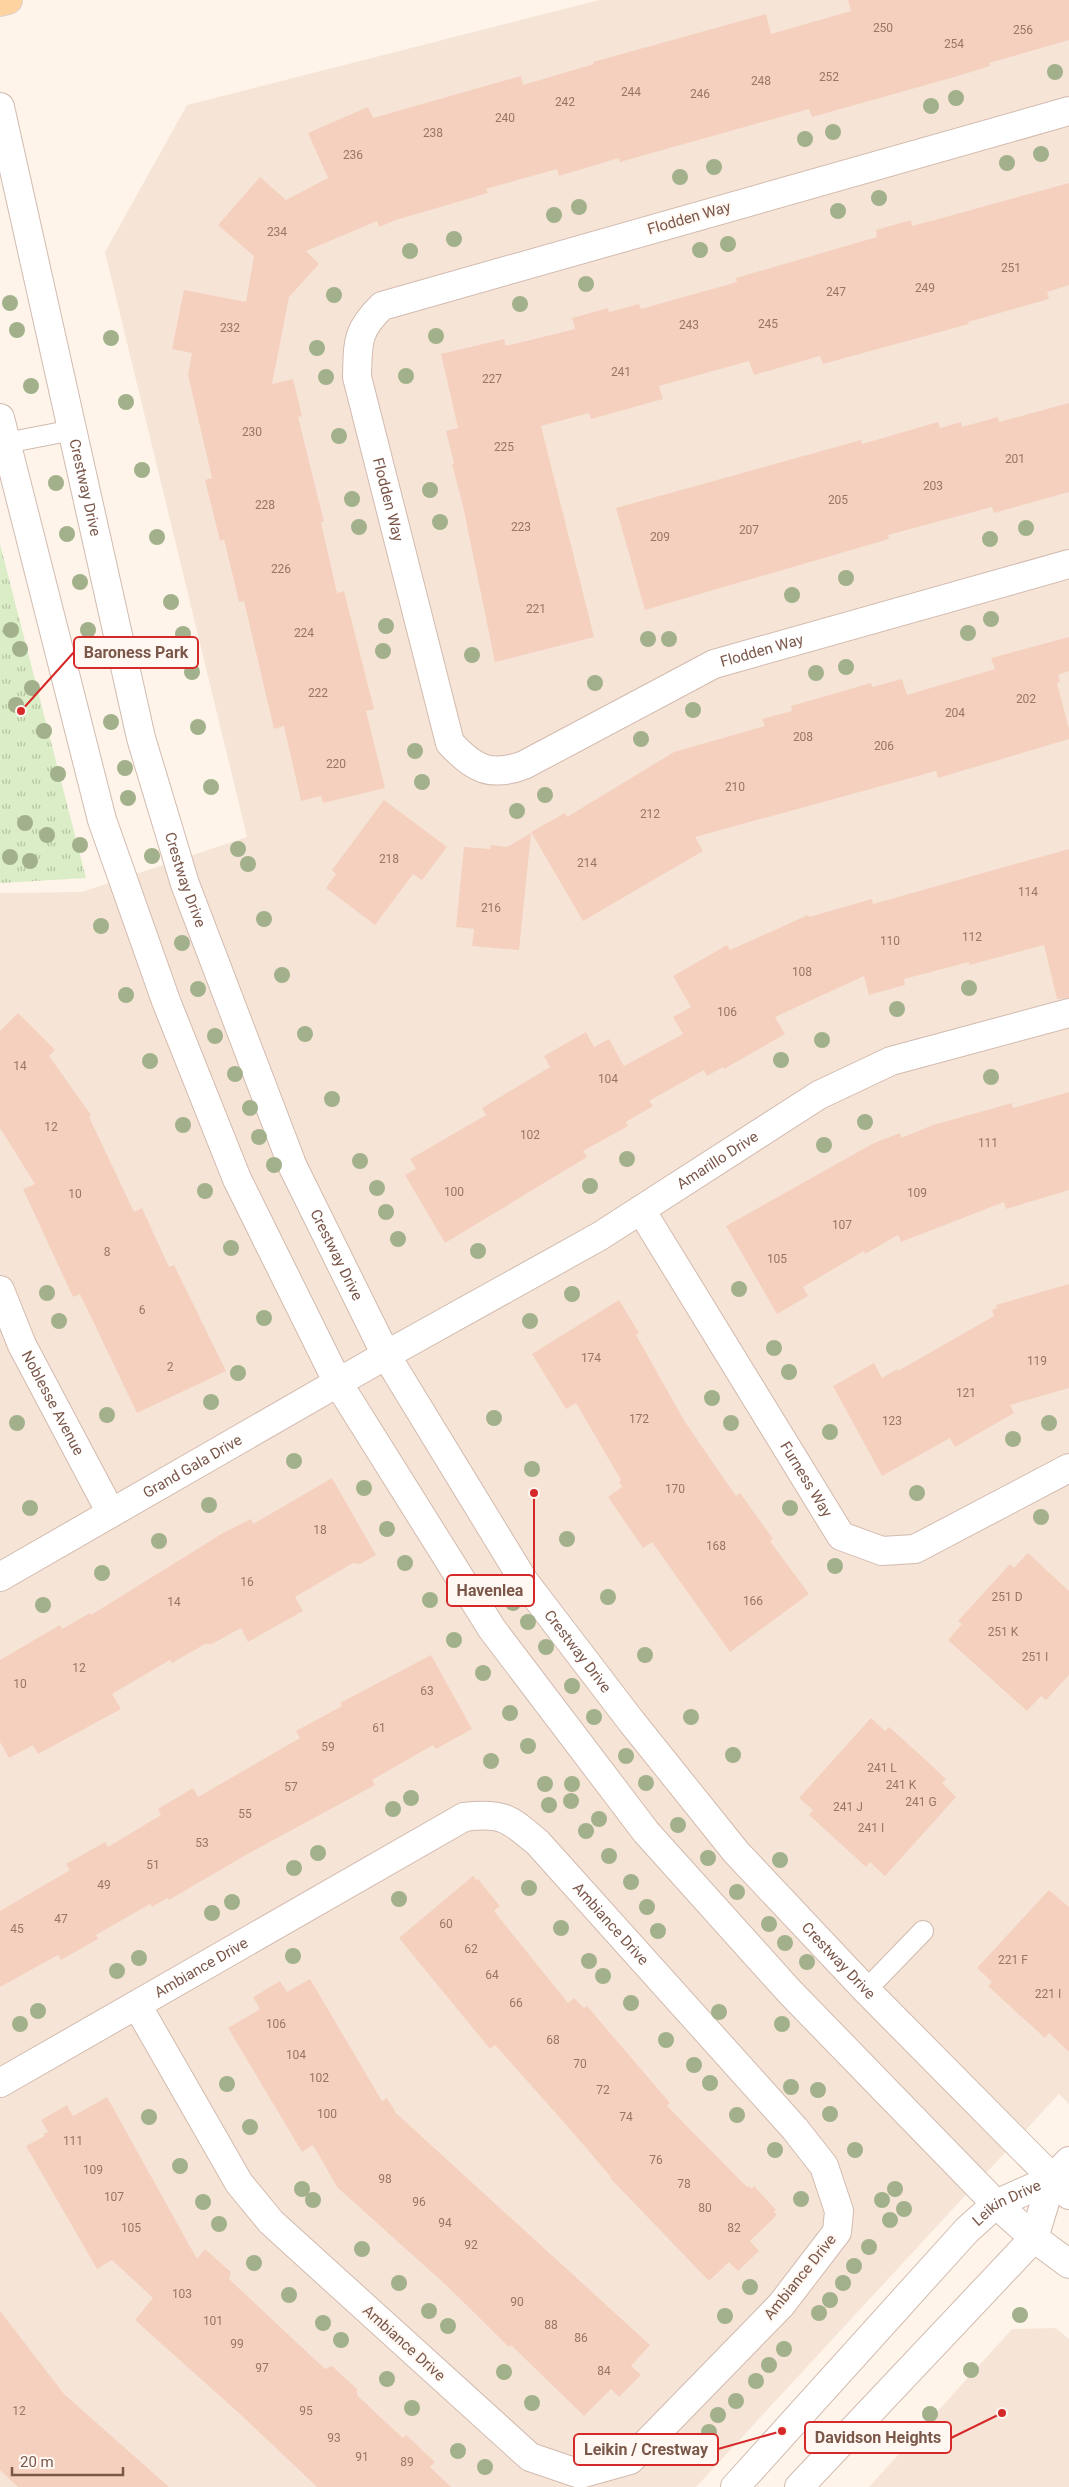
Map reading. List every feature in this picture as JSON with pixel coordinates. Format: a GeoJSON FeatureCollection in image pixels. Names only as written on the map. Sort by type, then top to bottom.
{"type":"FeatureCollection","features":[{"type":"Feature","properties":{"kind":"main road"},"geometry":{"type":"LineString","coordinates":[[0,2],[8,0]]}},
{"type":"Feature","properties":{"kind":"street","name":"Crestway Drive"},"geometry":{"type":"LineString","coordinates":[[0,107],[141,738],[185,884],[293,1167],[386,1355],[524,1581],[631,1721],[736,1852],[866,1990],[1063,2179]]}},
{"type":"Feature","properties":{"kind":"street","name":"Flodden Way"},"geometry":{"type":"LineString","coordinates":[[1069,111],[382,306],[368,319],[358,340],[357,377],[450,743],[466,760],[486,770],[506,772],[524,765],[714,664],[1069,564]]}},
{"type":"Feature","properties":{"kind":"street"},"geometry":{"type":"LineString","coordinates":[[3,431],[108,838],[166,1001],[237,1179],[338,1383],[492,1629],[646,1832],[789,1991],[996,2204],[1034,2238],[1069,2264]]}},
{"type":"Feature","properties":{"kind":"street","name":"Amarillo Drive"},"geometry":{"type":"LineString","coordinates":[[386,1355],[600,1236],[819,1095],[891,1061],[1069,1013]]}},
{"type":"Feature","properties":{"kind":"street","name":"Furness Way"},"geometry":{"type":"LineString","coordinates":[[641,1210],[841,1536],[882,1551],[915,1549],[1069,1468]]}},
{"type":"Feature","properties":{"kind":"street","name":"Noblesse Avenue"},"geometry":{"type":"LineString","coordinates":[[0,1290],[22,1345],[112,1513]]}},
{"type":"Feature","properties":{"kind":"street","name":"Grand Gala Drive"},"geometry":{"type":"LineString","coordinates":[[0,1577],[386,1355]]}},
{"type":"Feature","properties":{"kind":"street","name":"Ambiance Drive"},"geometry":{"type":"LineString","coordinates":[[0,2083],[464,1817],[487,1814],[513,1821],[538,1843],[807,2143],[824,2166],[833,2186],[839,2211],[837,2232],[781,2305],[630,2460],[580,2474],[530,2458],[271,2222],[239,2183],[137,2005]]}},
{"type":"Feature","properties":{"kind":"street","name":"Leikin Drive"},"geometry":{"type":"LineString","coordinates":[[735,2487],[967,2230],[996,2204],[1063,2179]]}},
{"type":"Feature","properties":{"kind":"street","name":"Leikin Drive"},"geometry":{"type":"LineString","coordinates":[[799,2487],[1034,2238],[1063,2179]]}},
{"type":"Feature","properties":{"kind":"lane"},"geometry":{"type":"LineString","coordinates":[[3,431],[73,430]]}},
{"type":"Feature","properties":{"kind":"lane"},"geometry":{"type":"LineString","coordinates":[[866,1990],[923,1931]]}},
{"type":"Feature","properties":{"kind":"shaded area"},"geometry":{"type":"Polygon","coordinates":[[[599,0],[1069,0],[1069,2104],[1059,2094],[696,2487],[0,2487],[0,893],[82,892],[247,837],[105,252],[187,105],[599,0]]]}},
{"type":"Feature","properties":{"kind":"shaded area"},"geometry":{"type":"Polygon","coordinates":[[[1056,2328],[1069,2339],[1069,2487],[869,2487],[1012,2329],[1056,2328]]]}},
{"type":"Feature","properties":{"kind":"green space"},"geometry":{"type":"Polygon","coordinates":[[[0,544],[86,878],[0,883],[0,544]]]}},
{"type":"Feature","properties":{"kind":"building"},"geometry":{"type":"Polygon","coordinates":[[[848,0],[1069,0],[1069,40],[989,63],[990,66],[958,76],[812,117],[809,109],[620,162],[619,158],[559,176],[557,169],[486,189],[488,193],[396,220],[379,227],[377,221],[306,251],[319,264],[289,297],[272,384],[293,379],[302,416],[298,417],[324,522],[321,522],[337,593],[344,591],[374,709],[366,711],[385,788],[323,803],[321,796],[301,801],[284,726],[274,729],[244,601],[239,602],[224,539],[220,541],[205,480],[212,478],[188,375],[192,353],[172,349],[184,290],[246,302],[254,256],[218,225],[260,177],[286,200],[328,178],[308,133],[368,107],[373,118],[521,76],[523,85],[594,64],[593,62],[766,14],[771,34],[851,11],[848,0]]]}},
{"type":"Feature","properties":{"kind":"building"},"geometry":{"type":"Polygon","coordinates":[[[1069,183],[1069,285],[1047,292],[1049,299],[968,322],[969,324],[823,364],[820,356],[754,375],[749,361],[659,386],[663,399],[591,419],[589,413],[541,426],[594,637],[495,662],[446,431],[458,428],[441,354],[504,339],[506,346],[575,329],[572,318],[608,308],[609,312],[639,304],[641,309],[737,282],[736,278],[877,237],[876,230],[911,220],[912,226],[1069,183]]]}},
{"type":"Feature","properties":{"kind":"building"},"geometry":{"type":"Polygon","coordinates":[[[1069,403],[1069,492],[994,513],[992,507],[888,535],[889,539],[645,610],[616,508],[861,440],[862,444],[938,422],[940,428],[961,422],[962,427],[998,417],[999,422],[1069,403]]]}},
{"type":"Feature","properties":{"kind":"building"},"geometry":{"type":"Polygon","coordinates":[[[1069,637],[1069,671],[1058,675],[1060,682],[1057,683],[1069,729],[1069,739],[938,778],[936,771],[695,837],[703,851],[583,921],[531,832],[565,813],[567,817],[674,752],[765,726],[762,719],[792,711],[791,706],[871,683],[872,687],[902,679],[907,695],[995,669],[991,658],[1069,637]]]}},
{"type":"Feature","properties":{"kind":"building"},"geometry":{"type":"Polygon","coordinates":[[[384,800],[447,847],[422,880],[413,874],[375,925],[326,888],[336,874],[332,870],[384,800]]]}},
{"type":"Feature","properties":{"kind":"building"},"geometry":{"type":"Polygon","coordinates":[[[531,833],[519,950],[472,946],[474,929],[456,927],[464,847],[490,849],[491,845],[507,847],[531,833]]]}},
{"type":"Feature","properties":{"kind":"building"},"geometry":{"type":"Polygon","coordinates":[[[1069,849],[1069,998],[1057,999],[1044,945],[969,965],[969,962],[904,979],[905,985],[869,995],[864,976],[775,1017],[785,1034],[724,1069],[723,1067],[707,1076],[704,1070],[649,1101],[653,1106],[626,1122],[628,1126],[583,1151],[587,1157],[445,1243],[405,1175],[416,1169],[410,1159],[486,1115],[482,1108],[550,1067],[544,1056],[586,1032],[594,1047],[609,1039],[624,1066],[683,1034],[673,1017],[691,1007],[673,976],[727,945],[730,950],[808,915],[809,917],[872,899],[873,904],[1069,849]]]}},
{"type":"Feature","properties":{"kind":"building"},"geometry":{"type":"Polygon","coordinates":[[[18,1013],[55,1050],[49,1056],[91,1115],[89,1117],[134,1212],[142,1208],[169,1267],[174,1265],[226,1371],[137,1413],[80,1294],[73,1297],[23,1189],[35,1184],[0,1128],[0,1031],[18,1013]]]}},
{"type":"Feature","properties":{"kind":"building"},"geometry":{"type":"Polygon","coordinates":[[[1069,1092],[1069,1190],[1006,1209],[1004,1202],[901,1242],[898,1235],[865,1254],[864,1251],[803,1287],[808,1296],[777,1314],[726,1226],[874,1143],[900,1133],[901,1138],[933,1125],[1012,1103],[1013,1108],[1069,1092]]]}},
{"type":"Feature","properties":{"kind":"building"},"geometry":{"type":"Polygon","coordinates":[[[1069,1284],[1069,1388],[1010,1405],[1014,1413],[955,1447],[950,1438],[882,1476],[833,1386],[874,1363],[882,1378],[897,1369],[898,1371],[994,1316],[992,1310],[997,1308],[996,1305],[1069,1284]]]}},
{"type":"Feature","properties":{"kind":"building"},"geometry":{"type":"Polygon","coordinates":[[[619,1300],[639,1333],[636,1335],[685,1422],[736,1496],[740,1493],[773,1539],[770,1541],[809,1594],[730,1652],[652,1542],[643,1548],[608,1497],[622,1487],[619,1482],[621,1480],[576,1403],[566,1409],[532,1354],[619,1300]]]}},
{"type":"Feature","properties":{"kind":"building"},"geometry":{"type":"Polygon","coordinates":[[[332,1478],[376,1555],[360,1564],[353,1563],[295,1597],[303,1611],[248,1642],[241,1628],[212,1644],[205,1644],[172,1663],[170,1660],[112,1694],[121,1709],[38,1754],[33,1745],[9,1758],[0,1742],[0,1660],[60,1625],[62,1629],[90,1613],[91,1615],[223,1533],[251,1519],[253,1524],[332,1478]]]}},
{"type":"Feature","properties":{"kind":"building"},"geometry":{"type":"Polygon","coordinates":[[[1028,1553],[1069,1591],[1069,1675],[1046,1700],[1041,1696],[1027,1711],[948,1640],[962,1624],[958,1621],[1010,1564],[1014,1568],[1028,1553]]]}},
{"type":"Feature","properties":{"kind":"building"},"geometry":{"type":"Polygon","coordinates":[[[431,1655],[472,1729],[436,1749],[433,1745],[372,1780],[375,1785],[244,1856],[169,1900],[167,1898],[152,1907],[150,1904],[96,1935],[98,1939],[61,1960],[58,1955],[0,1987],[0,1911],[70,1870],[66,1864],[105,1842],[108,1847],[161,1815],[158,1809],[193,1788],[198,1797],[300,1738],[296,1731],[342,1706],[340,1703],[431,1655]]]}},
{"type":"Feature","properties":{"kind":"building"},"geometry":{"type":"Polygon","coordinates":[[[871,1718],[885,1731],[889,1727],[946,1779],[942,1783],[956,1797],[885,1876],[870,1862],[866,1867],[809,1815],[813,1810],[799,1798],[871,1718]]]}},
{"type":"Feature","properties":{"kind":"building"},"geometry":{"type":"Polygon","coordinates":[[[473,1876],[476,1880],[478,1879],[500,1906],[494,1911],[568,2003],[574,1998],[584,2008],[587,2006],[670,2103],[667,2106],[747,2187],[749,2186],[752,2189],[754,2186],[776,2210],[774,2212],[777,2215],[750,2241],[759,2251],[738,2271],[729,2262],[709,2281],[610,2178],[568,2127],[495,2045],[490,2049],[399,1938],[473,1876]]]}},
{"type":"Feature","properties":{"kind":"building"},"geometry":{"type":"Polygon","coordinates":[[[1049,1890],[1069,1907],[1069,2052],[1049,2033],[1045,2038],[1014,2010],[988,1986],[992,1982],[977,1968],[1049,1890]]]}},
{"type":"Feature","properties":{"kind":"building"},"geometry":{"type":"Polygon","coordinates":[[[310,1979],[382,2101],[387,2098],[396,2113],[650,2345],[631,2366],[641,2375],[619,2397],[611,2389],[584,2416],[511,2345],[509,2347],[447,2286],[337,2187],[313,2145],[302,2152],[228,2028],[260,2009],[253,1997],[280,1981],[287,1992],[310,1979]]]}},
{"type":"Feature","properties":{"kind":"building"},"geometry":{"type":"Polygon","coordinates":[[[107,2097],[197,2259],[205,2249],[231,2272],[229,2279],[325,2369],[332,2366],[357,2389],[357,2395],[378,2415],[403,2438],[406,2435],[435,2462],[430,2467],[451,2487],[317,2487],[241,2415],[135,2320],[153,2298],[112,2260],[97,2269],[26,2146],[45,2136],[43,2134],[48,2132],[41,2120],[67,2105],[73,2116],[107,2097]]]}},
{"type":"Feature","properties":{"kind":"building"},"geometry":{"type":"Polygon","coordinates":[[[0,2311],[64,2394],[169,2487],[18,2487],[0,2470],[0,2311]]]}},
{"type":"Feature","properties":{"kind":"place","name":"Baroness Park"},"geometry":{"type":"Point","coordinates":[21,711]}},
{"type":"Feature","properties":{"kind":"place","name":"Havenlea"},"geometry":{"type":"Point","coordinates":[534,1493]}},
{"type":"Feature","properties":{"kind":"place","name":"Davidson Heights"},"geometry":{"type":"Point","coordinates":[1002,2413]}},
{"type":"Feature","properties":{"kind":"place","name":"Leikin / Crestway"},"geometry":{"type":"Point","coordinates":[782,2431]}}]}
